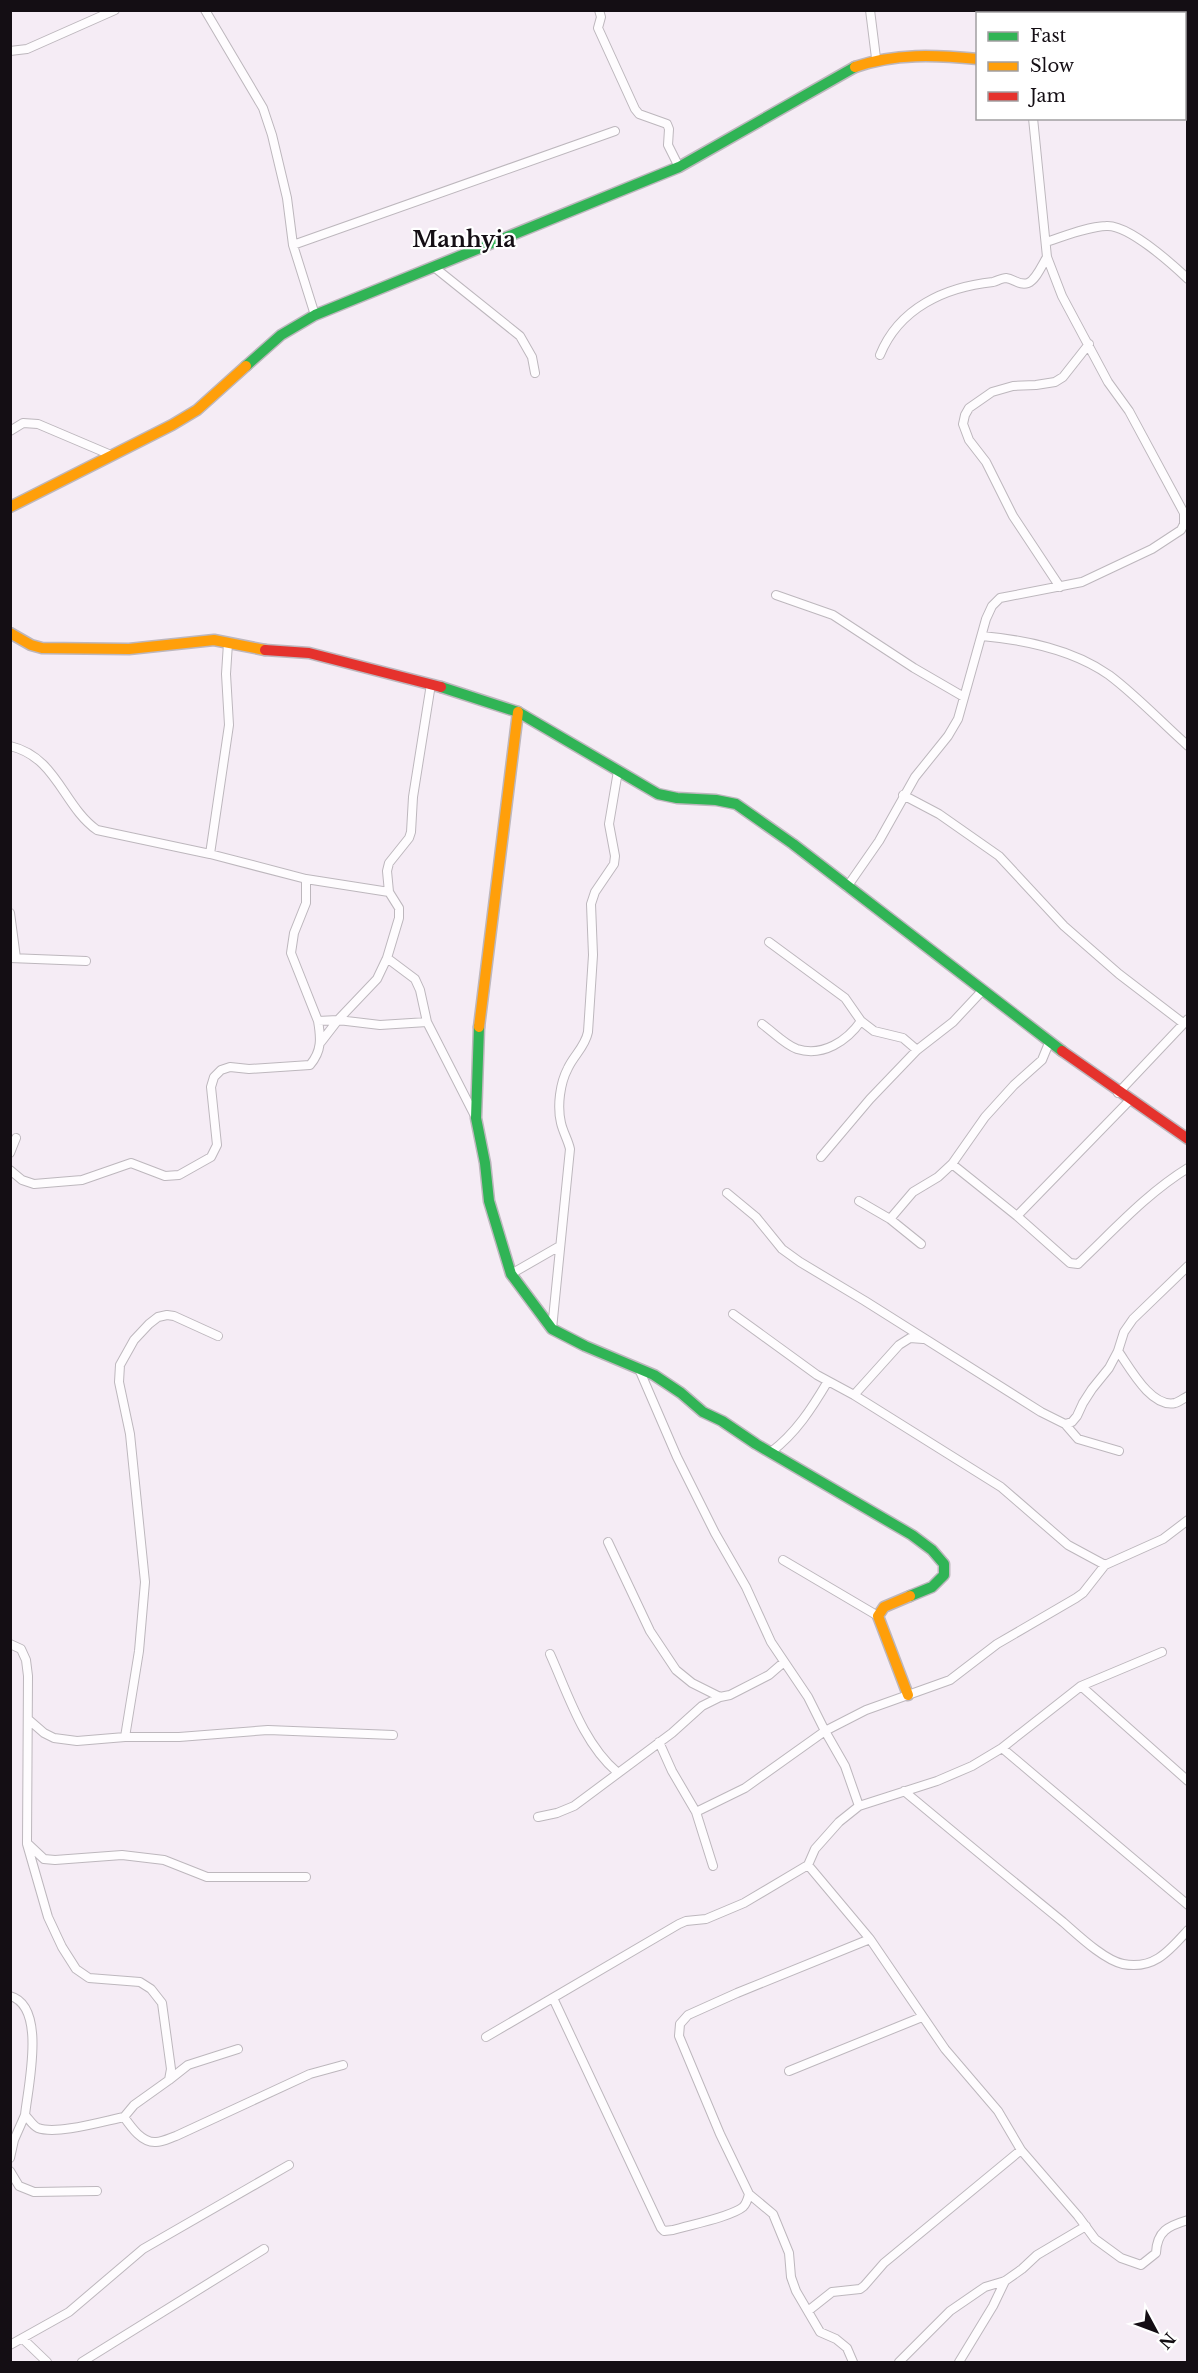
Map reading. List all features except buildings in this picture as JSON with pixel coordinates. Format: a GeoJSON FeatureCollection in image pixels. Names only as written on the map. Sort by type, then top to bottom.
{"type":"FeatureCollection","features":[{"type":"Feature","properties":{"kind":"street"},"geometry":{"type":"LineString","coordinates":[[10,51],[27,49],[115,10]]}},
{"type":"Feature","properties":{"kind":"street"},"geometry":{"type":"LineString","coordinates":[[205,10],[263,108],[287,198],[293,245],[315,315]]}},
{"type":"Feature","properties":{"kind":"street"},"geometry":{"type":"LineString","coordinates":[[599,10],[601,17],[598,28],[635,109],[639,114],[667,124],[668,145],[679,167]]}},
{"type":"Feature","properties":{"kind":"street"},"geometry":{"type":"LineString","coordinates":[[870,10],[876,58]]}},
{"type":"Feature","properties":{"kind":"street"},"geometry":{"type":"LineString","coordinates":[[10,507],[196,410],[281,335],[315,315],[679,167],[852,68],[876,58],[899,56],[976,59]]}},
{"type":"Feature","properties":{"kind":"street"},"geometry":{"type":"LineString","coordinates":[[847,887],[879,841],[896,813],[903,795],[948,736],[958,719],[992,606],[1000,598],[1082,582],[1152,549],[1181,530],[1185,518],[1137,426],[1108,382],[1062,296],[1047,257],[1033,120]]}},
{"type":"Feature","properties":{"kind":"street"},"geometry":{"type":"LineString","coordinates":[[293,245],[615,131]]}},
{"type":"Feature","properties":{"kind":"street"},"geometry":{"type":"LineString","coordinates":[[1046,242],[1106,225],[1117,227],[1167,260],[1187,282]]}},
{"type":"Feature","properties":{"kind":"street"},"geometry":{"type":"LineString","coordinates":[[880,355],[886,339],[897,325],[934,297],[978,283],[1006,278],[1028,284],[1047,257]]}},
{"type":"Feature","properties":{"kind":"street"},"geometry":{"type":"LineString","coordinates":[[434,267],[520,336],[532,357],[535,373]]}},
{"type":"Feature","properties":{"kind":"street"},"geometry":{"type":"LineString","coordinates":[[1060,587],[1013,516],[990,468],[969,440],[963,424],[969,408],[992,392],[1013,386],[1055,382],[1063,376],[1089,344]]}},
{"type":"Feature","properties":{"kind":"street"},"geometry":{"type":"LineString","coordinates":[[10,431],[23,423],[38,423],[111,455]]}},
{"type":"Feature","properties":{"kind":"street"},"geometry":{"type":"LineString","coordinates":[[776,594],[833,615],[914,668],[964,697]]}},
{"type":"Feature","properties":{"kind":"street"},"geometry":{"type":"LineString","coordinates":[[10,633],[31,645],[42,648],[129,648],[214,640],[262,650],[309,653],[431,684],[518,712],[658,794],[672,798],[724,800],[736,804],[1049,1043],[1129,1101],[1188,1139]]}},
{"type":"Feature","properties":{"kind":"street"},"geometry":{"type":"LineString","coordinates":[[982,636],[1023,640],[1044,646],[1075,657],[1107,674],[1136,697],[1188,746]]}},
{"type":"Feature","properties":{"kind":"street"},"geometry":{"type":"LineString","coordinates":[[210,854],[230,724],[226,675],[228,643]]}},
{"type":"Feature","properties":{"kind":"street"},"geometry":{"type":"LineString","coordinates":[[10,1170],[22,1180],[34,1184],[82,1180],[131,1163],[165,1176],[179,1175],[203,1163],[215,1152],[218,1145],[211,1087],[214,1077],[221,1070],[230,1067],[249,1069],[310,1065],[316,1058],[321,1042],[338,1020],[377,979],[387,958],[399,908],[389,892],[387,871],[389,863],[409,838],[411,832],[413,797],[431,684]]}},
{"type":"Feature","properties":{"kind":"street"},"geometry":{"type":"LineString","coordinates":[[518,712],[478,1036],[476,1118],[485,1163],[489,1201],[511,1274],[552,1329],[668,1383],[703,1412],[722,1421],[912,1535],[932,1550],[944,1564],[944,1575],[932,1587],[884,1606],[878,1616]]}},
{"type":"Feature","properties":{"kind":"street"},"geometry":{"type":"LineString","coordinates":[[10,746],[36,757],[55,777],[87,823],[97,830],[210,854],[306,879],[389,892]]}},
{"type":"Feature","properties":{"kind":"street"},"geometry":{"type":"LineString","coordinates":[[552,1329],[558,1247],[570,1149],[561,1122],[560,1104],[563,1081],[568,1067],[586,1042],[588,1032],[593,955],[591,904],[595,892],[614,864],[615,856],[609,824],[618,771]]}},
{"type":"Feature","properties":{"kind":"street"},"geometry":{"type":"LineString","coordinates":[[903,795],[939,814],[999,856],[1064,926],[1119,974],[1185,1021],[1118,1093]]}},
{"type":"Feature","properties":{"kind":"street"},"geometry":{"type":"LineString","coordinates":[[306,879],[306,903],[294,933],[291,953],[318,1021],[321,1042]]}},
{"type":"Feature","properties":{"kind":"street"},"geometry":{"type":"LineString","coordinates":[[10,913],[13,958],[86,962]]}},
{"type":"Feature","properties":{"kind":"street"},"geometry":{"type":"LineString","coordinates":[[769,942],[845,998],[861,1021],[874,1031],[903,1038],[917,1050]]}},
{"type":"Feature","properties":{"kind":"street"},"geometry":{"type":"LineString","coordinates":[[387,958],[415,979],[420,990],[427,1022],[476,1118]]}},
{"type":"Feature","properties":{"kind":"street"},"geometry":{"type":"LineString","coordinates":[[821,1157],[917,1050],[953,1022],[982,991]]}},
{"type":"Feature","properties":{"kind":"street"},"geometry":{"type":"LineString","coordinates":[[318,1021],[338,1020],[380,1025],[427,1022]]}},
{"type":"Feature","properties":{"kind":"street"},"geometry":{"type":"LineString","coordinates":[[762,1024],[796,1048],[822,1051],[853,1033],[861,1021]]}},
{"type":"Feature","properties":{"kind":"street"},"geometry":{"type":"LineString","coordinates":[[890,1220],[913,1192],[938,1177],[952,1164],[986,1117],[1014,1084],[1042,1060],[1049,1043]]}},
{"type":"Feature","properties":{"kind":"street"},"geometry":{"type":"LineString","coordinates":[[1017,1216],[1129,1101]]}},
{"type":"Feature","properties":{"kind":"street"},"geometry":{"type":"LineString","coordinates":[[10,1153],[16,1138]]}},
{"type":"Feature","properties":{"kind":"street"},"geometry":{"type":"LineString","coordinates":[[952,1164],[1017,1216],[1070,1263],[1078,1264],[1158,1190],[1188,1168]]}},
{"type":"Feature","properties":{"kind":"street"},"geometry":{"type":"LineString","coordinates":[[727,1193],[756,1217],[782,1249],[800,1262],[1041,1412],[1065,1424],[1078,1439],[1119,1451]]}},
{"type":"Feature","properties":{"kind":"street"},"geometry":{"type":"LineString","coordinates":[[859,1201],[890,1220],[921,1244]]}},
{"type":"Feature","properties":{"kind":"street"},"geometry":{"type":"LineString","coordinates":[[511,1274],[558,1247]]}},
{"type":"Feature","properties":{"kind":"street"},"geometry":{"type":"LineString","coordinates":[[1065,1424],[1072,1422],[1077,1416],[1083,1402],[1109,1368],[1124,1332],[1133,1319],[1188,1266]]}},
{"type":"Feature","properties":{"kind":"street"},"geometry":{"type":"LineString","coordinates":[[733,1314],[828,1381],[1001,1488],[1068,1545],[1105,1565]]}},
{"type":"Feature","properties":{"kind":"street"},"geometry":{"type":"LineString","coordinates":[[125,1737],[139,1652],[145,1582],[130,1434],[119,1382],[120,1365],[134,1340],[158,1317],[167,1315],[218,1336]]}},
{"type":"Feature","properties":{"kind":"street"},"geometry":{"type":"LineString","coordinates":[[854,1395],[899,1345],[910,1338],[926,1339]]}},
{"type":"Feature","properties":{"kind":"street"},"geometry":{"type":"LineString","coordinates":[[1118,1351],[1153,1398],[1175,1402],[1188,1396]]}},
{"type":"Feature","properties":{"kind":"street"},"geometry":{"type":"LineString","coordinates":[[639,1369],[677,1458],[715,1533],[746,1587],[771,1642],[808,1697],[845,1766],[859,1806]]}},
{"type":"Feature","properties":{"kind":"street"},"geometry":{"type":"LineString","coordinates":[[771,1452],[789,1437],[808,1413],[828,1381]]}},
{"type":"Feature","properties":{"kind":"street"},"geometry":{"type":"LineString","coordinates":[[696,1812],[745,1788],[825,1731],[866,1710],[950,1680],[997,1644],[1083,1593],[1105,1565],[1163,1539],[1188,1520]]}},
{"type":"Feature","properties":{"kind":"street"},"geometry":{"type":"LineString","coordinates":[[608,1542],[650,1631],[676,1670],[692,1683],[720,1697]]}},
{"type":"Feature","properties":{"kind":"street"},"geometry":{"type":"LineString","coordinates":[[783,1560],[878,1616],[908,1695]]}},
{"type":"Feature","properties":{"kind":"street"},"geometry":{"type":"LineString","coordinates":[[10,1644],[21,1649],[26,1660],[29,1720],[27,1844],[48,1917],[62,1947],[76,1969],[89,1978],[140,1982],[151,1989],[162,2003],[171,2069],[169,2080]]}},
{"type":"Feature","properties":{"kind":"street"},"geometry":{"type":"LineString","coordinates":[[486,2037],[686,1921],[706,1919],[744,1903],[808,1865],[815,1849],[839,1822],[859,1806],[937,1781],[972,1766],[1002,1748],[1081,1686],[1162,1652]]}},
{"type":"Feature","properties":{"kind":"street"},"geometry":{"type":"LineString","coordinates":[[550,1654],[587,1734],[603,1760],[617,1772]]}},
{"type":"Feature","properties":{"kind":"street"},"geometry":{"type":"LineString","coordinates":[[538,1817],[574,1806],[659,1742],[702,1706],[769,1675],[784,1662]]}},
{"type":"Feature","properties":{"kind":"street"},"geometry":{"type":"LineString","coordinates":[[1081,1686],[1188,1781]]}},
{"type":"Feature","properties":{"kind":"street"},"geometry":{"type":"LineString","coordinates":[[29,1720],[54,1738],[77,1741],[125,1737],[178,1737],[268,1730],[393,1735]]}},
{"type":"Feature","properties":{"kind":"street"},"geometry":{"type":"LineString","coordinates":[[659,1742],[672,1771],[696,1812],[713,1866]]}},
{"type":"Feature","properties":{"kind":"street"},"geometry":{"type":"LineString","coordinates":[[1002,1748],[1188,1905]]}},
{"type":"Feature","properties":{"kind":"street"},"geometry":{"type":"LineString","coordinates":[[904,1791],[1030,1896],[1095,1948],[1117,1962],[1135,1964],[1158,1960],[1166,1955],[1188,1930]]}},
{"type":"Feature","properties":{"kind":"street"},"geometry":{"type":"LineString","coordinates":[[27,1844],[44,1858],[55,1860],[131,1856],[164,1860],[207,1877],[306,1877]]}},
{"type":"Feature","properties":{"kind":"street"},"geometry":{"type":"LineString","coordinates":[[808,1865],[870,1939],[945,2049],[998,2111],[1021,2150],[1095,2239],[1121,2258],[1141,2265],[1156,2253],[1161,2231],[1188,2220]]}},
{"type":"Feature","properties":{"kind":"street"},"geometry":{"type":"LineString","coordinates":[[852,2362],[848,2348],[836,2338],[820,2332],[808,2311],[791,2277],[789,2253],[773,2214],[749,2193],[720,2134],[679,2036],[680,2024],[688,2015],[870,1939]]}},
{"type":"Feature","properties":{"kind":"street"},"geometry":{"type":"LineString","coordinates":[[10,1996],[15,1997],[29,2011],[32,2023],[32,2061],[25,2115],[14,2140],[10,2158]]}},
{"type":"Feature","properties":{"kind":"street"},"geometry":{"type":"LineString","coordinates":[[553,1998],[664,2231],[743,2207],[748,2200],[749,2193]]}},
{"type":"Feature","properties":{"kind":"street"},"geometry":{"type":"LineString","coordinates":[[789,2071],[922,2017]]}},
{"type":"Feature","properties":{"kind":"street"},"geometry":{"type":"LineString","coordinates":[[25,2115],[36,2127],[42,2129],[83,2126],[124,2117],[134,2104],[188,2065],[238,2049]]}},
{"type":"Feature","properties":{"kind":"street"},"geometry":{"type":"LineString","coordinates":[[124,2117],[142,2138],[155,2143],[176,2136],[310,2074],[343,2065]]}},
{"type":"Feature","properties":{"kind":"street"},"geometry":{"type":"LineString","coordinates":[[808,2311],[836,2290],[860,2289],[864,2286],[884,2263],[1021,2150]]}},
{"type":"Feature","properties":{"kind":"street"},"geometry":{"type":"LineString","coordinates":[[10,2345],[69,2312],[143,2249],[289,2165]]}},
{"type":"Feature","properties":{"kind":"street"},"geometry":{"type":"LineString","coordinates":[[10,2171],[19,2186],[34,2192],[97,2191]]}},
{"type":"Feature","properties":{"kind":"street"},"geometry":{"type":"LineString","coordinates":[[899,2362],[950,2312],[985,2287],[1005,2281],[1022,2270],[1037,2255],[1086,2226]]}},
{"type":"Feature","properties":{"kind":"street"},"geometry":{"type":"LineString","coordinates":[[82,2362],[264,2249]]}},
{"type":"Feature","properties":{"kind":"street"},"geometry":{"type":"LineString","coordinates":[[958,2362],[993,2306],[1005,2281]]}},
{"type":"Feature","properties":{"kind":"street"},"geometry":{"type":"LineString","coordinates":[[23,2339],[47,2362]]}},
{"type":"Feature","properties":{"kind":"traffic: fast"},"geometry":{"type":"LineString","coordinates":[[246,366],[281,335],[315,315],[679,167],[855,67]]}},
{"type":"Feature","properties":{"kind":"traffic: fast"},"geometry":{"type":"LineString","coordinates":[[441,687],[518,712],[658,794],[736,804],[793,844],[1062,1051]]}},
{"type":"Feature","properties":{"kind":"traffic: fast"},"geometry":{"type":"LineString","coordinates":[[479,1027],[476,1118],[485,1163],[489,1201],[511,1274],[552,1329],[585,1346],[654,1375],[681,1393],[703,1412],[722,1421],[756,1444],[912,1535],[932,1550],[944,1564],[944,1575],[932,1587],[910,1596]]}},
{"type":"Feature","properties":{"kind":"traffic: slow"},"geometry":{"type":"LineString","coordinates":[[855,67],[900,57],[976,59]]}},
{"type":"Feature","properties":{"kind":"traffic: slow"},"geometry":{"type":"LineString","coordinates":[[10,507],[172,425],[197,410],[246,366]]}},
{"type":"Feature","properties":{"kind":"traffic: slow"},"geometry":{"type":"LineString","coordinates":[[10,633],[31,645],[42,648],[129,649],[214,640],[265,650]]}},
{"type":"Feature","properties":{"kind":"traffic: slow"},"geometry":{"type":"LineString","coordinates":[[479,1027],[518,712]]}},
{"type":"Feature","properties":{"kind":"traffic: slow"},"geometry":{"type":"LineString","coordinates":[[908,1695],[878,1616],[884,1607],[910,1596]]}},
{"type":"Feature","properties":{"kind":"traffic: jam"},"geometry":{"type":"LineString","coordinates":[[265,650],[309,653],[441,687]]}},
{"type":"Feature","properties":{"kind":"traffic: jam"},"geometry":{"type":"LineString","coordinates":[[1062,1051],[1188,1139]]}},
{"type":"Feature","properties":{"kind":"district","name":"Manhyia"},"geometry":{"type":"Point","coordinates":[464,239]}}]}
